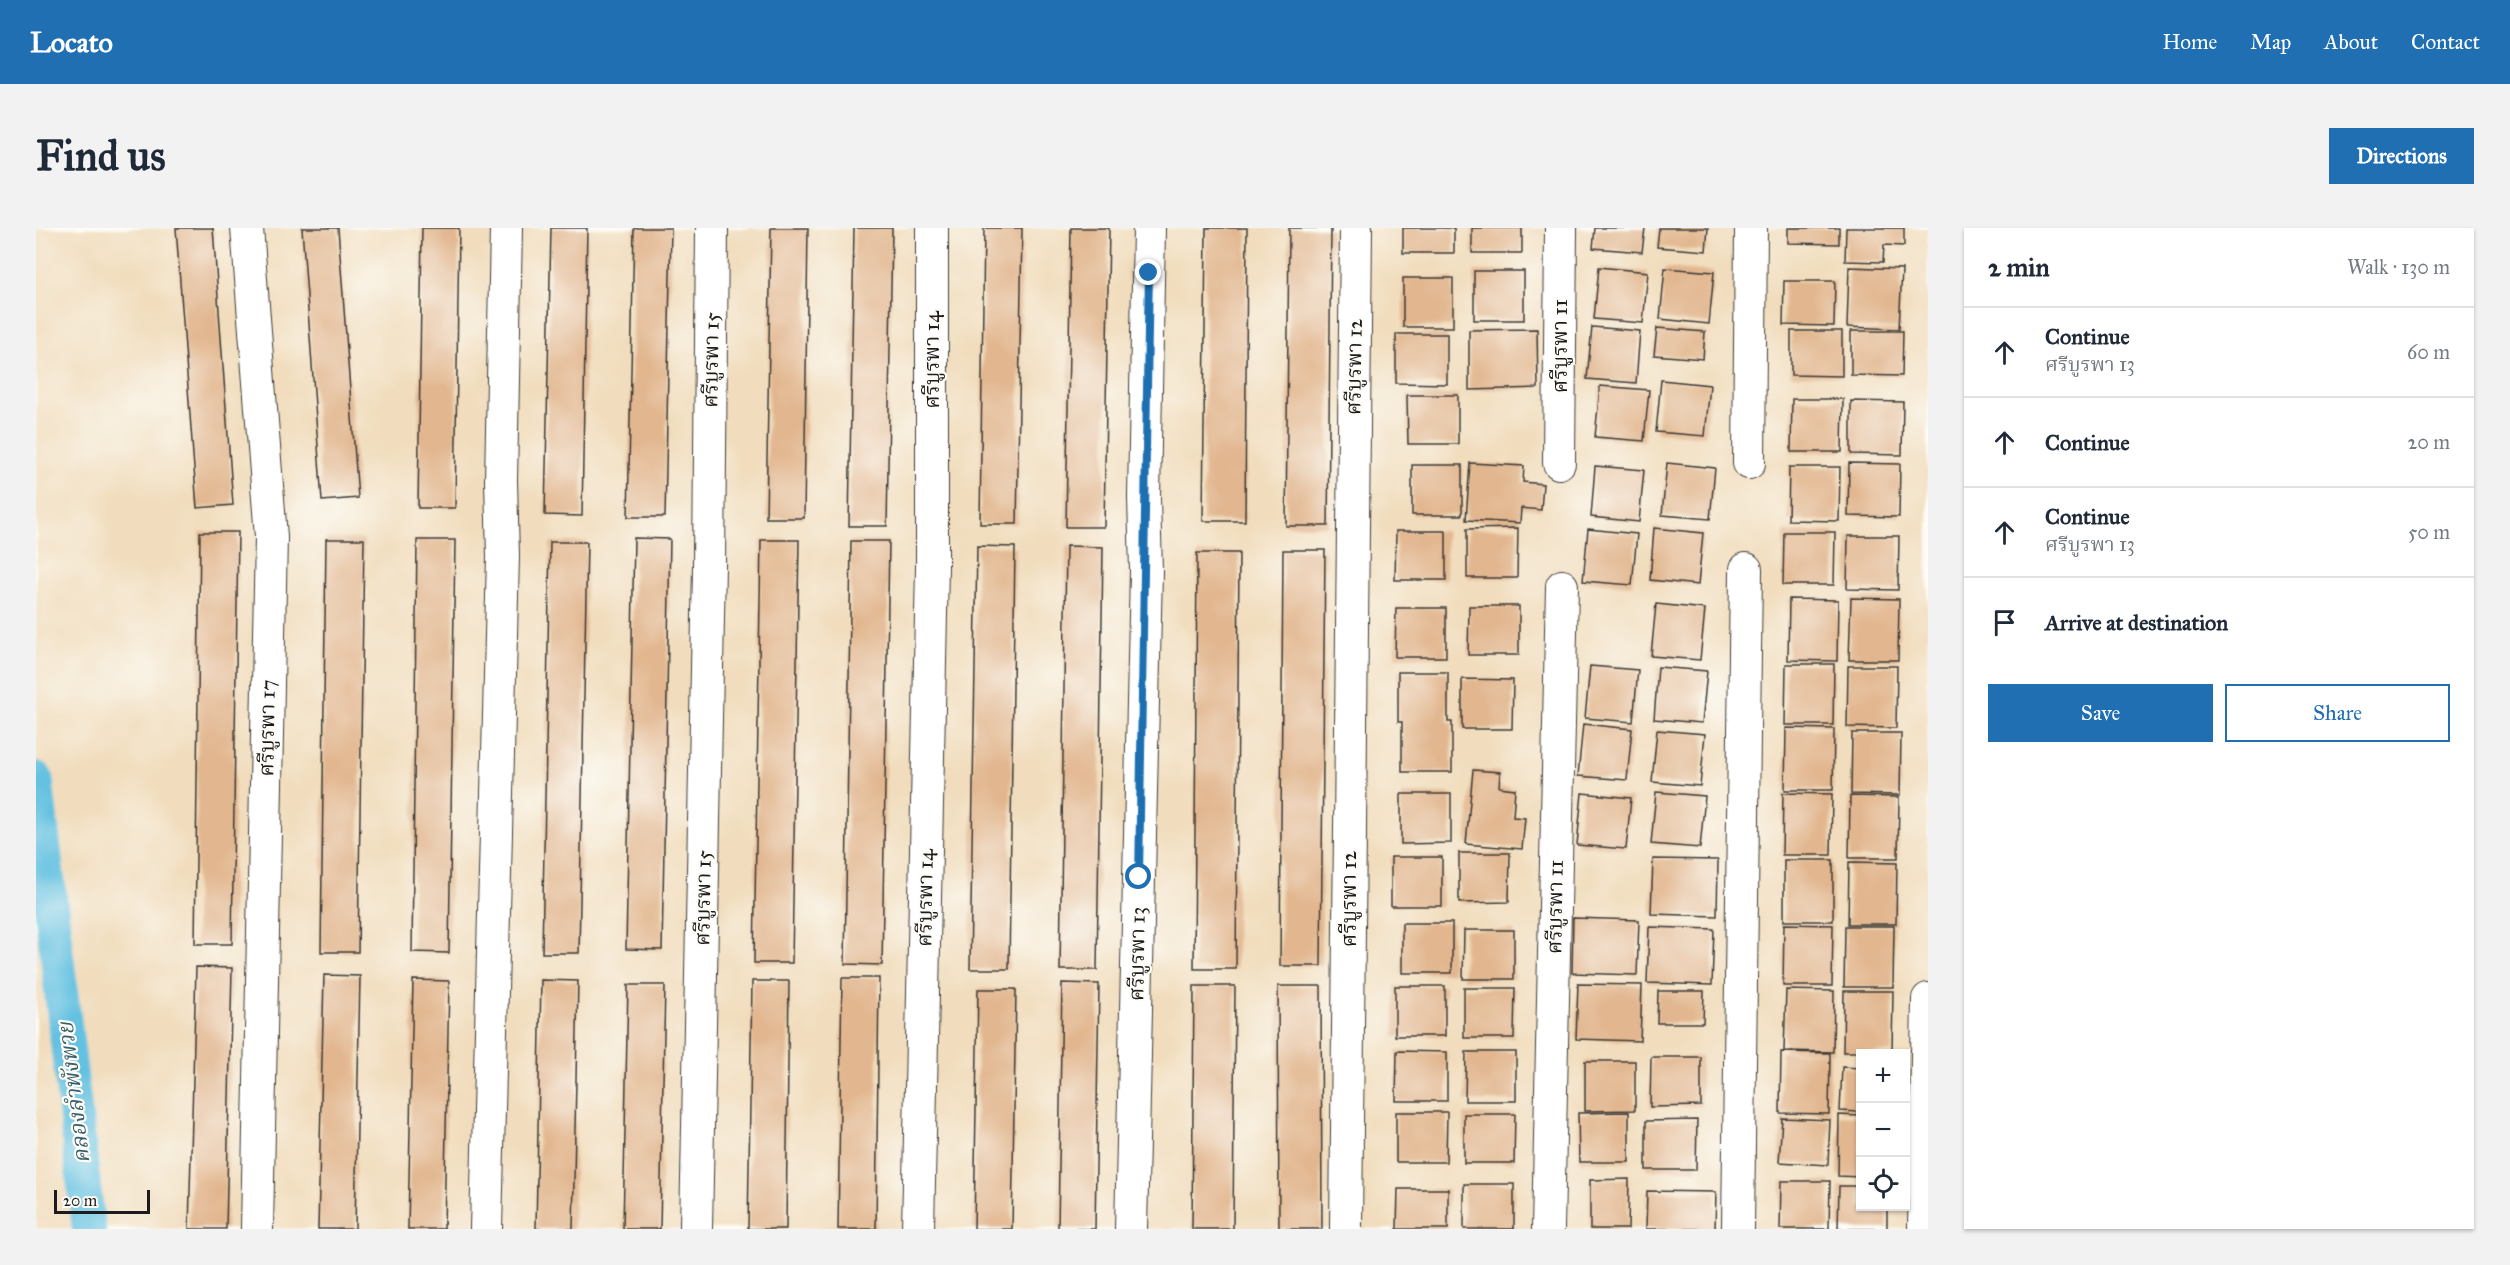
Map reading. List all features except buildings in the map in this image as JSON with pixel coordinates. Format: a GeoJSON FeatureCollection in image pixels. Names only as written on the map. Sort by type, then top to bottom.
{"type":"FeatureCollection","features":[{"type":"Feature","properties":{"kind":"street","name":"ศรีบูรพา 17"},"geometry":{"type":"LineString","coordinates":[[247,228],[272,537],[257,1229]]}},
{"type":"Feature","properties":{"kind":"street"},"geometry":{"type":"LineString","coordinates":[[486,1229],[503,556],[501,481],[506,228]]}},
{"type":"Feature","properties":{"kind":"street","name":"ศรีบูรพา 15"},"geometry":{"type":"LineString","coordinates":[[696,1229],[709,566],[712,228]]}},
{"type":"Feature","properties":{"kind":"street","name":"ศรีบูรพา 14"},"geometry":{"type":"LineString","coordinates":[[918,1229],[932,567],[932,228]]}},
{"type":"Feature","properties":{"kind":"street","name":"ศรีบูรพา 13"},"geometry":{"type":"LineString","coordinates":[[1131,1229],[1146,571],[1144,498],[1149,228]]}},
{"type":"Feature","properties":{"kind":"street","name":"ศรีบูรพา 12"},"geometry":{"type":"LineString","coordinates":[[1346,1229],[1356,228]]}},
{"type":"Feature","properties":{"kind":"street","name":"ศรีบูรพา 11"},"geometry":{"type":"LineString","coordinates":[[1559,463],[1561,228]]}},
{"type":"Feature","properties":{"kind":"street"},"geometry":{"type":"LineString","coordinates":[[1749,462],[1751,228]]}},
{"type":"Feature","properties":{"kind":"street"},"geometry":{"type":"LineString","coordinates":[[1738,1229],[1746,570]]}},
{"type":"Feature","properties":{"kind":"street","name":"ศรีบูรพา 11"},"geometry":{"type":"LineString","coordinates":[[1548,1229],[1562,586]]}},
{"type":"Feature","properties":{"kind":"street"},"geometry":{"type":"LineString","coordinates":[[1924,1229],[1928,999]]}},
{"type":"Feature","properties":{"kind":"waterway","name":"คลองลำพังพวย"},"geometry":{"type":"LineString","coordinates":[[36,778],[89,1229]]}},
{"type":"Feature","properties":{"kind":"route"},"geometry":{"type":"LineString","coordinates":[[1139,877],[1146,571],[1144,498],[1149,273]]}}]}
